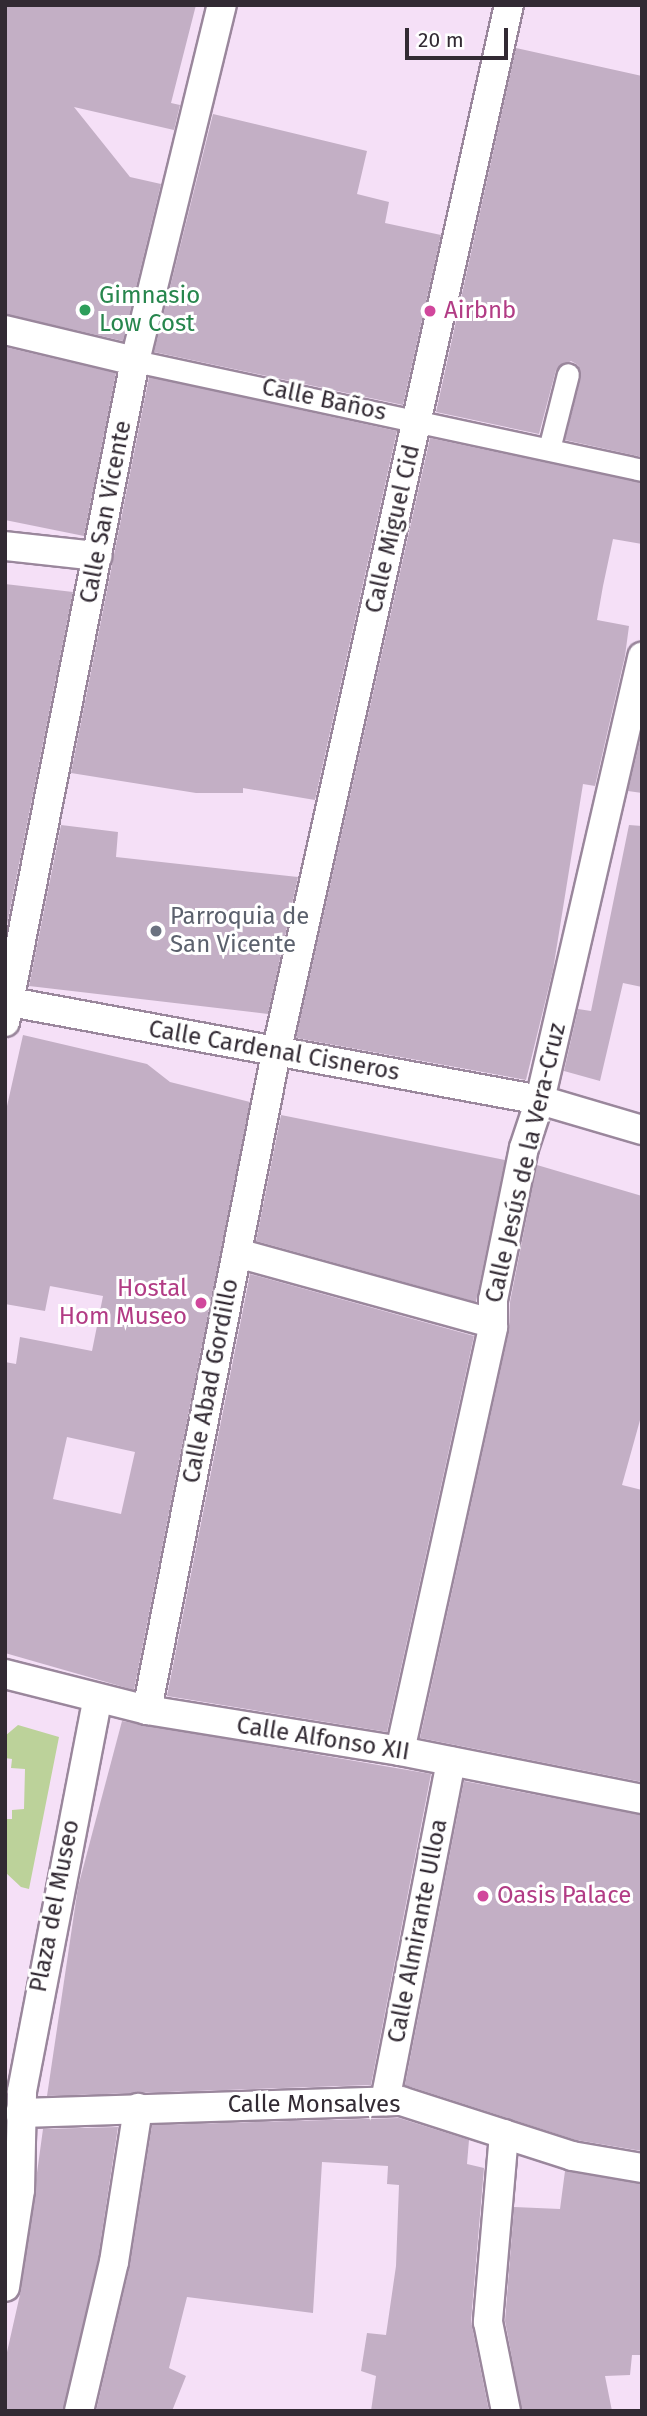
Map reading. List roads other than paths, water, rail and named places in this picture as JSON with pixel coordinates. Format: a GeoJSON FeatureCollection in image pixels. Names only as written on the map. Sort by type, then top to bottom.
{"type":"FeatureCollection","features":[{"type":"Feature","properties":{"kind":"street","name":"Calle San Vicente"},"geometry":{"type":"LineString","coordinates":[[7,1008],[135,360],[222,5]]}},
{"type":"Feature","properties":{"kind":"street","name":"Calle Miguel Cid"},"geometry":{"type":"LineString","coordinates":[[276,1053],[509,5]]}},
{"type":"Feature","properties":{"kind":"street","name":"Calle Baños"},"geometry":{"type":"LineString","coordinates":[[5,330],[642,470]]}},
{"type":"Feature","properties":{"kind":"street"},"geometry":{"type":"LineString","coordinates":[[549,449],[568,374]]}},
{"type":"Feature","properties":{"kind":"street"},"geometry":{"type":"LineString","coordinates":[[5,546],[97,556]]}},
{"type":"Feature","properties":{"kind":"street","name":"Calle Jesús de la Vera-Cruz"},"geometry":{"type":"LineString","coordinates":[[400,1751],[491,1323],[524,1148],[540,1100],[642,657]]}},
{"type":"Feature","properties":{"kind":"street","name":"Calle Cardenal Cisneros"},"geometry":{"type":"LineString","coordinates":[[7,1008],[540,1100],[642,1130]]}},
{"type":"Feature","properties":{"kind":"street","name":"Calle Abad Gordillo"},"geometry":{"type":"LineString","coordinates":[[147,1710],[276,1053]]}},
{"type":"Feature","properties":{"kind":"street"},"geometry":{"type":"LineString","coordinates":[[237,1253],[491,1323]]}},
{"type":"Feature","properties":{"kind":"street","name":"Calle Alfonso XII"},"geometry":{"type":"LineString","coordinates":[[5,1674],[97,1700],[147,1710],[400,1751],[642,1799]]}},
{"type":"Feature","properties":{"kind":"street","name":"Plaza del Museo"},"geometry":{"type":"LineString","coordinates":[[5,2287],[20,2190],[13,2120],[97,1700]]}},
{"type":"Feature","properties":{"kind":"street","name":"Calle Almirante Ulloa"},"geometry":{"type":"LineString","coordinates":[[385,2101],[451,1761]]}},
{"type":"Feature","properties":{"kind":"street","name":"Calle Monsalves"},"geometry":{"type":"LineString","coordinates":[[13,2120],[138,2108],[401,2101],[572,2155],[642,2168]]}},
{"type":"Feature","properties":{"kind":"street"},"geometry":{"type":"LineString","coordinates":[[79,2411],[114,2262],[138,2108]]}},
{"type":"Feature","properties":{"kind":"street"},"geometry":{"type":"LineString","coordinates":[[504,2134],[488,2322],[506,2411]]}},
{"type":"Feature","properties":{"kind":"place","name":"Gimnasio Low Cost"},"geometry":{"type":"Point","coordinates":[85,310]}},
{"type":"Feature","properties":{"kind":"place","name":"Airbnb"},"geometry":{"type":"Point","coordinates":[430,311]}},
{"type":"Feature","properties":{"kind":"place","name":"Parroquia de San Vicente"},"geometry":{"type":"Point","coordinates":[156,931]}},
{"type":"Feature","properties":{"kind":"place","name":"Hostal Hom Museo"},"geometry":{"type":"Point","coordinates":[201,1303]}},
{"type":"Feature","properties":{"kind":"place","name":"Oasis Palace"},"geometry":{"type":"Point","coordinates":[483,1896]}}]}
